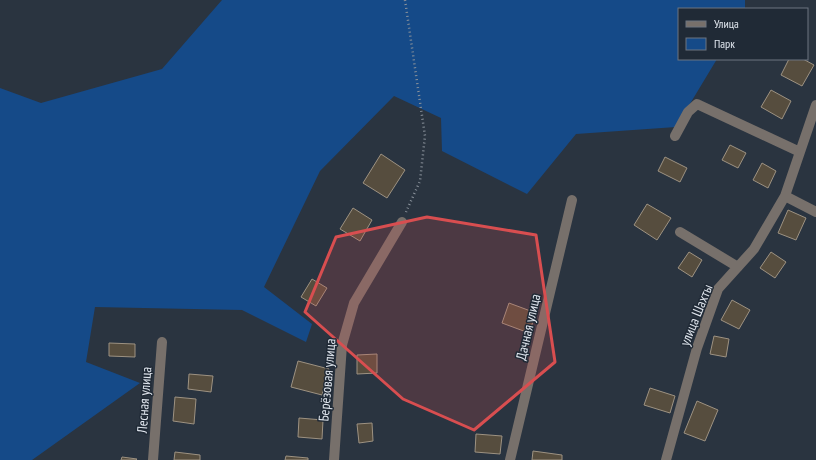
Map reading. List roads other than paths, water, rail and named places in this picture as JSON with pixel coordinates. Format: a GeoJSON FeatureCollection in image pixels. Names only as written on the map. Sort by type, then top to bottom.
{"type":"FeatureCollection","features":[{"type":"Feature","properties":{"kind":"street"},"geometry":{"type":"LineString","coordinates":[[675,136],[688,112],[697,104],[800,152]]}},
{"type":"Feature","properties":{"kind":"street","name":"улица Шахты"},"geometry":{"type":"LineString","coordinates":[[666,460],[697,348],[715,297],[718,290],[754,249],[785,196],[816,105]]}},
{"type":"Feature","properties":{"kind":"street"},"geometry":{"type":"LineString","coordinates":[[785,196],[816,212]]}},
{"type":"Feature","properties":{"kind":"street","name":"Дачная улица"},"geometry":{"type":"LineString","coordinates":[[510,460],[572,200]]}},
{"type":"Feature","properties":{"kind":"street","name":"Берёзовая улица"},"geometry":{"type":"LineString","coordinates":[[334,460],[342,345],[354,303],[402,222]]}},
{"type":"Feature","properties":{"kind":"street"},"geometry":{"type":"LineString","coordinates":[[680,232],[738,267]]}},
{"type":"Feature","properties":{"kind":"street","name":"Лесная улица"},"geometry":{"type":"LineString","coordinates":[[153,460],[162,342]]}}]}
